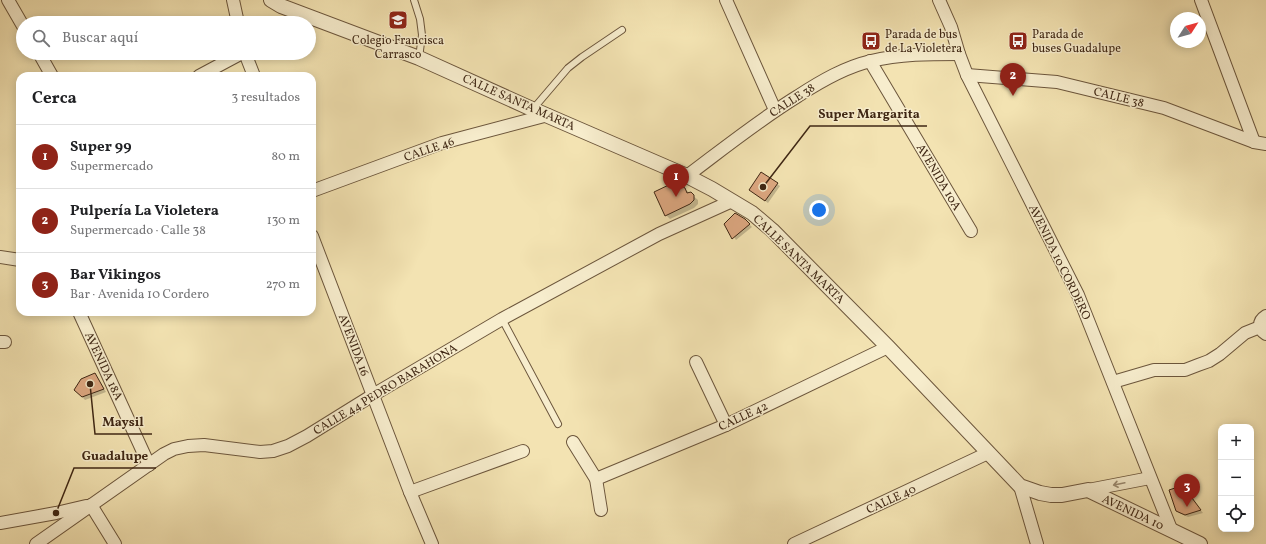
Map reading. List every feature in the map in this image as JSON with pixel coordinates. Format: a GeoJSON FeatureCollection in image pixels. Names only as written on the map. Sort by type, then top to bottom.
{"type":"FeatureCollection","features":[{"type":"Feature","properties":{"kind":"street"},"geometry":{"type":"LineString","coordinates":[[8,0],[17,16]]}},
{"type":"Feature","properties":{"kind":"street"},"geometry":{"type":"LineString","coordinates":[[233,0],[236,16]]}},
{"type":"Feature","properties":{"kind":"street","name":"CALLE SANTA MARTA"},"geometry":{"type":"LineString","coordinates":[[271,0],[281,6],[307,16]]}},
{"type":"Feature","properties":{"kind":"street"},"geometry":{"type":"LineString","coordinates":[[726,0],[775,110]]}},
{"type":"Feature","properties":{"kind":"street","name":"AVENIDA 10 CORDERO"},"geometry":{"type":"LineString","coordinates":[[939,0],[951,27],[967,75],[1078,295],[1171,529]]}},
{"type":"Feature","properties":{"kind":"street"},"geometry":{"type":"LineString","coordinates":[[1201,0],[1254,142]]}},
{"type":"Feature","properties":{"kind":"street","name":"CALLE SANTA MARTA"},"geometry":{"type":"LineString","coordinates":[[316,19],[418,58],[687,176],[752,212],[772,230],[888,347],[1020,486],[1040,493],[1062,495],[1150,478]]}},
{"type":"Feature","properties":{"kind":"street","name":"CALLE 38"},"geometry":{"type":"LineString","coordinates":[[687,176],[775,110],[815,84],[835,74],[870,61],[890,57],[959,54]]}},
{"type":"Feature","properties":{"kind":"street"},"geometry":{"type":"LineString","coordinates":[[43,60],[50,72]]}},
{"type":"Feature","properties":{"kind":"street"},"geometry":{"type":"LineString","coordinates":[[206,72],[230,60]]}},
{"type":"Feature","properties":{"kind":"street"},"geometry":{"type":"LineString","coordinates":[[247,60],[252,72]]}},
{"type":"Feature","properties":{"kind":"street","name":"AVENIDA 10A"},"geometry":{"type":"LineString","coordinates":[[870,61],[971,231]]}},
{"type":"Feature","properties":{"kind":"street","name":"CALLE 38"},"geometry":{"type":"LineString","coordinates":[[967,75],[1057,82],[1164,108],[1254,142],[1266,144]]}},
{"type":"Feature","properties":{"kind":"street","name":"CALLE 46"},"geometry":{"type":"LineString","coordinates":[[316,190],[442,143],[548,115]]}},
{"type":"Feature","properties":{"kind":"street","name":"CALLE 44 PEDRO BARAHONA"},"geometry":{"type":"LineString","coordinates":[[36,544],[164,454],[174,449],[204,445],[260,452],[288,446],[502,319],[659,234],[732,201]]}},
{"type":"Feature","properties":{"kind":"street","name":"AVENIDA 16"},"geometry":{"type":"LineString","coordinates":[[316,247],[372,395],[432,544]]}},
{"type":"Feature","properties":{"kind":"street"},"geometry":{"type":"LineString","coordinates":[[0,257],[16,259]]}},
{"type":"Feature","properties":{"kind":"street","name":"AVENIDA 18A"},"geometry":{"type":"LineString","coordinates":[[80,316],[150,464]]}},
{"type":"Feature","properties":{"kind":"street"},"geometry":{"type":"LineString","coordinates":[[1113,382],[1154,370],[1184,370],[1198,365],[1220,354],[1245,333],[1264,326]]}},
{"type":"Feature","properties":{"kind":"street","name":"CALLE 42"},"geometry":{"type":"LineString","coordinates":[[596,479],[726,425],[888,347]]}},
{"type":"Feature","properties":{"kind":"street"},"geometry":{"type":"LineString","coordinates":[[696,362],[726,425]]}},
{"type":"Feature","properties":{"kind":"street"},"geometry":{"type":"LineString","coordinates":[[573,442],[596,479],[601,510]]}},
{"type":"Feature","properties":{"kind":"street"},"geometry":{"type":"LineString","coordinates":[[410,492],[523,451]]}},
{"type":"Feature","properties":{"kind":"street","name":"CALLE 40"},"geometry":{"type":"LineString","coordinates":[[794,544],[988,453]]}},
{"type":"Feature","properties":{"kind":"street"},"geometry":{"type":"LineString","coordinates":[[1020,486],[1037,544]]}},
{"type":"Feature","properties":{"kind":"street","name":"AVENIDA 10"},"geometry":{"type":"LineString","coordinates":[[1088,490],[1200,544]]}},
{"type":"Feature","properties":{"kind":"street"},"geometry":{"type":"LineString","coordinates":[[0,523],[91,505],[115,544]]}},
{"type":"Feature","properties":{"kind":"lane"},"geometry":{"type":"LineString","coordinates":[[414,0],[420,19],[422,35],[418,58]]}},
{"type":"Feature","properties":{"kind":"lane"},"geometry":{"type":"LineString","coordinates":[[532,109],[568,68],[622,30]]}},
{"type":"Feature","properties":{"kind":"lane"},"geometry":{"type":"LineString","coordinates":[[502,319],[558,424]]}},
{"type":"Feature","properties":{"kind":"building"},"geometry":{"type":"Polygon","coordinates":[[[761,172],[778,183],[765,201],[749,190],[761,172]]]}},
{"type":"Feature","properties":{"kind":"building"},"geometry":{"type":"Polygon","coordinates":[[[675,182],[685,188],[687,193],[691,192],[694,195],[694,200],[690,204],[665,216],[654,192],[675,182]]]}},
{"type":"Feature","properties":{"kind":"building"},"geometry":{"type":"Polygon","coordinates":[[[735,213],[750,224],[732,239],[724,224],[735,213]]]}},
{"type":"Feature","properties":{"kind":"building"},"geometry":{"type":"Polygon","coordinates":[[[95,373],[104,389],[82,397],[74,390],[81,379],[95,373]]]}},
{"type":"Feature","properties":{"kind":"building"},"geometry":{"type":"Polygon","coordinates":[[[1187,484],[1192,498],[1201,510],[1185,515],[1176,511],[1169,490],[1187,484]]]}},
{"type":"Feature","properties":{"kind":"place","name":"Colegio Francisca Carrasco"},"geometry":{"type":"Point","coordinates":[398,20]}},
{"type":"Feature","properties":{"kind":"place","name":"Parada de bus de La Violetera"},"geometry":{"type":"Point","coordinates":[871,41]}},
{"type":"Feature","properties":{"kind":"place","name":"Parada de buses Guadalupe"},"geometry":{"type":"Point","coordinates":[1018,41]}},
{"type":"Feature","properties":{"kind":"place","name":"Pulpería La Violetera"},"geometry":{"type":"Point","coordinates":[1013,96]}},
{"type":"Feature","properties":{"kind":"place","name":"Super Margarita"},"geometry":{"type":"Point","coordinates":[763,187]}},
{"type":"Feature","properties":{"kind":"place","name":"Super 99"},"geometry":{"type":"Point","coordinates":[676,197]}},
{"type":"Feature","properties":{"kind":"place","name":"Maysil"},"geometry":{"type":"Point","coordinates":[90,384]}},
{"type":"Feature","properties":{"kind":"place","name":"Bar Vikingos"},"geometry":{"type":"Point","coordinates":[1187,507]}},
{"type":"Feature","properties":{"kind":"place","name":"Guadalupe"},"geometry":{"type":"Point","coordinates":[56,513]}}]}
